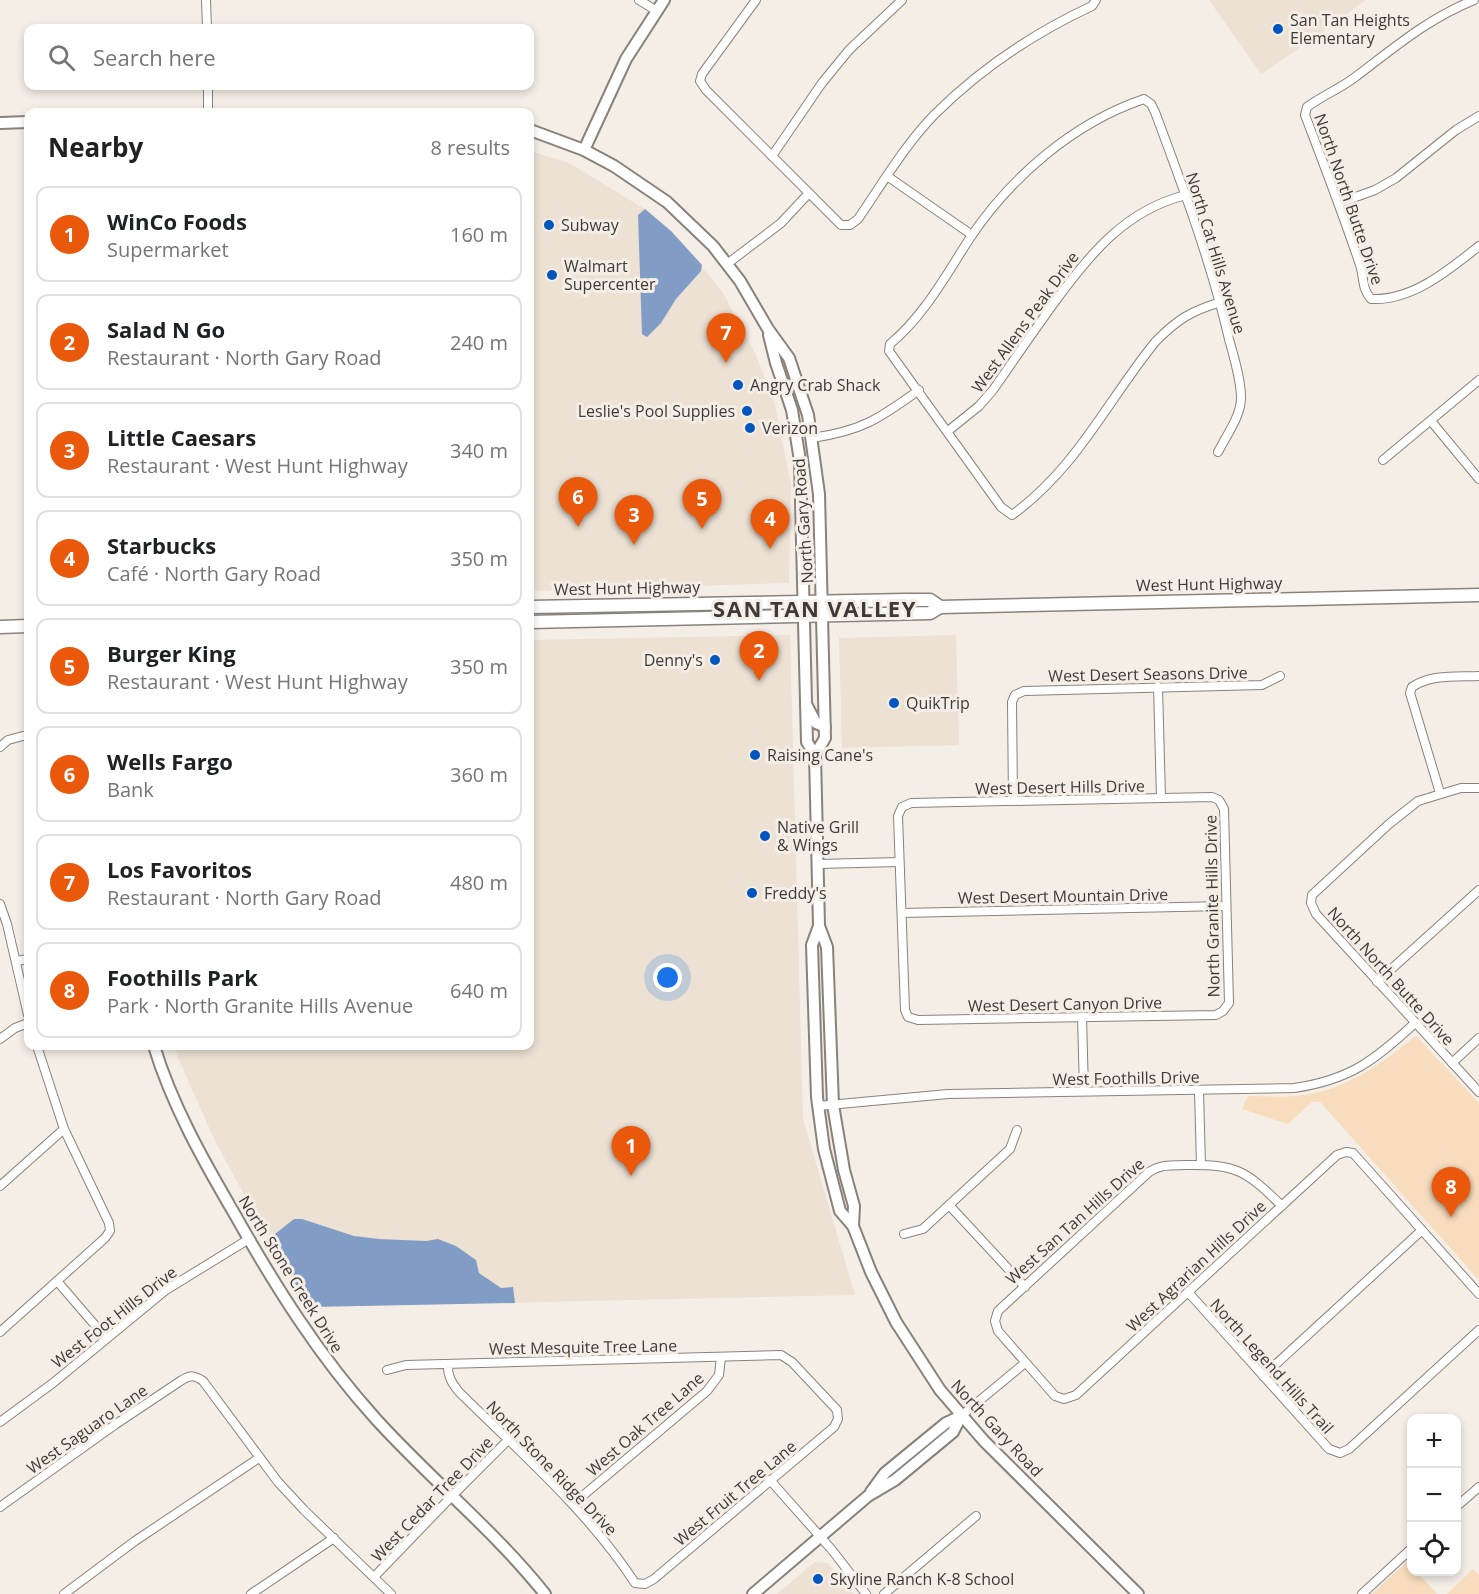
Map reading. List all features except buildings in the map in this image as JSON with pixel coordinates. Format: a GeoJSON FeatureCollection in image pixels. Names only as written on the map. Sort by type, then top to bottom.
{"type":"FeatureCollection","features":[{"type":"Feature","properties":{"kind":"main road","name":"West Hunt Highway"},"geometry":{"type":"LineString","coordinates":[[534,622],[930,613],[940,607],[1479,595]]}},
{"type":"Feature","properties":{"kind":"main road","name":"West Hunt Highway"},"geometry":{"type":"LineString","coordinates":[[534,607],[930,600],[940,607]]}},
{"type":"Feature","properties":{"kind":"main road"},"geometry":{"type":"LineString","coordinates":[[0,627],[24,626]]}},
{"type":"Feature","properties":{"kind":"street"},"geometry":{"type":"LineString","coordinates":[[206,0],[207,24]]}},
{"type":"Feature","properties":{"kind":"street"},"geometry":{"type":"LineString","coordinates":[[639,0],[657,11]]}},
{"type":"Feature","properties":{"kind":"street"},"geometry":{"type":"LineString","coordinates":[[584,150],[626,59],[664,0]]}},
{"type":"Feature","properties":{"kind":"street"},"geometry":{"type":"LineString","coordinates":[[756,0],[702,74],[700,81],[706,90],[841,225],[850,225],[858,219],[887,176],[933,117],[962,90],[1034,36],[1092,6],[1096,0]]}},
{"type":"Feature","properties":{"kind":"street"},"geometry":{"type":"LineString","coordinates":[[772,156],[822,83],[849,50],[902,0]]}},
{"type":"Feature","properties":{"kind":"street","name":"North North Butte Drive"},"geometry":{"type":"LineString","coordinates":[[1474,0],[1436,18],[1352,79],[1307,107],[1305,115],[1339,203],[1362,272],[1365,293],[1371,299],[1381,300],[1424,285],[1479,246]]}},
{"type":"Feature","properties":{"kind":"street"},"geometry":{"type":"LineString","coordinates":[[208,90],[208,108]]}},
{"type":"Feature","properties":{"kind":"street","name":"North Cat Hills Avenue"},"geometry":{"type":"LineString","coordinates":[[972,236],[1011,186],[1046,154],[1082,129],[1125,106],[1144,99],[1151,104],[1186,195],[1221,302],[1241,398],[1239,411],[1218,452]]}},
{"type":"Feature","properties":{"kind":"street"},"geometry":{"type":"LineString","coordinates":[[1339,203],[1375,190],[1396,178],[1456,130],[1479,116]]}},
{"type":"Feature","properties":{"kind":"street"},"geometry":{"type":"LineString","coordinates":[[0,123],[24,122]]}},
{"type":"Feature","properties":{"kind":"street","name":"North Gary Road"},"geometry":{"type":"LineString","coordinates":[[534,131],[584,150],[623,171],[667,202],[713,246],[740,281],[768,329],[789,358],[808,415],[819,494],[823,602],[825,738],[816,755],[819,926],[827,946],[833,1105],[844,1170],[854,1206],[853,1226]]}},
{"type":"Feature","properties":{"kind":"street"},"geometry":{"type":"LineString","coordinates":[[887,176],[972,236],[917,317],[890,344],[889,351],[1002,507],[1012,515],[1036,498],[1059,475],[1156,341],[1172,325],[1194,310],[1221,302]]}},
{"type":"Feature","properties":{"kind":"street"},"geometry":{"type":"LineString","coordinates":[[727,264],[781,223],[809,193]]}},
{"type":"Feature","properties":{"kind":"street","name":"West Allens Peak Drive"},"geometry":{"type":"LineString","coordinates":[[948,431],[979,406],[993,390],[1077,271],[1108,237],[1144,212],[1167,200],[1186,195]]}},
{"type":"Feature","properties":{"kind":"street","name":"North Gary Road"},"geometry":{"type":"LineString","coordinates":[[768,329],[776,363],[792,410],[798,440],[805,602],[807,742],[816,755]]}},
{"type":"Feature","properties":{"kind":"street"},"geometry":{"type":"LineString","coordinates":[[1383,460],[1479,380]]}},
{"type":"Feature","properties":{"kind":"street"},"geometry":{"type":"LineString","coordinates":[[812,438],[850,431],[872,423],[918,390]]}},
{"type":"Feature","properties":{"kind":"street"},"geometry":{"type":"LineString","coordinates":[[1431,422],[1479,479]]}},
{"type":"Feature","properties":{"kind":"street","name":"West Desert Seasons Drive"},"geometry":{"type":"LineString","coordinates":[[1013,801],[1012,702],[1015,695],[1024,691],[1262,685],[1280,676]]}},
{"type":"Feature","properties":{"kind":"street"},"geometry":{"type":"LineString","coordinates":[[1479,676],[1440,677],[1419,682],[1412,687],[1410,693],[1440,793],[1461,788],[1479,788]]}},
{"type":"Feature","properties":{"kind":"street"},"geometry":{"type":"LineString","coordinates":[[1158,687],[1161,798]]}},
{"type":"Feature","properties":{"kind":"street"},"geometry":{"type":"LineString","coordinates":[[806,703],[816,723],[825,728]]}},
{"type":"Feature","properties":{"kind":"street"},"geometry":{"type":"LineString","coordinates":[[0,747],[8,740],[23,736]]}},
{"type":"Feature","properties":{"kind":"street","name":"North North Butte Drive"},"geometry":{"type":"LineString","coordinates":[[1440,793],[1418,801],[1389,824],[1312,895],[1311,903],[1316,914],[1479,1092]]}},
{"type":"Feature","properties":{"kind":"street","name":"West Desert Hills Drive"},"geometry":{"type":"LineString","coordinates":[[899,862],[898,816],[902,807],[911,803],[1212,797],[1219,800]]}},
{"type":"Feature","properties":{"kind":"street","name":"North Granite Hills Drive"},"geometry":{"type":"LineString","coordinates":[[1219,800],[1224,809],[1228,1003],[1223,1011]]}},
{"type":"Feature","properties":{"kind":"street"},"geometry":{"type":"LineString","coordinates":[[818,864],[899,862],[902,913]]}},
{"type":"Feature","properties":{"kind":"street"},"geometry":{"type":"LineString","coordinates":[[1377,982],[1479,890]]}},
{"type":"Feature","properties":{"kind":"street"},"geometry":{"type":"LineString","coordinates":[[0,904],[7,924],[24,999]]}},
{"type":"Feature","properties":{"kind":"street","name":"West Desert Mountain Drive"},"geometry":{"type":"LineString","coordinates":[[902,913],[1225,906]]}},
{"type":"Feature","properties":{"kind":"street","name":"West Desert Canyon Drive"},"geometry":{"type":"LineString","coordinates":[[902,913],[905,1010],[908,1017],[918,1020],[1216,1015],[1223,1011]]}},
{"type":"Feature","properties":{"kind":"street","name":"North Gary Road"},"geometry":{"type":"LineString","coordinates":[[819,926],[812,945],[813,1031],[818,1106],[824,1149],[840,1211],[853,1226],[871,1272],[908,1342],[940,1390],[961,1416],[1138,1594]]}},
{"type":"Feature","properties":{"kind":"street"},"geometry":{"type":"LineString","coordinates":[[15,962],[24,960]]}},
{"type":"Feature","properties":{"kind":"street"},"geometry":{"type":"LineString","coordinates":[[1082,1017],[1084,1091]]}},
{"type":"Feature","properties":{"kind":"street","name":"West Foothills Drive"},"geometry":{"type":"LineString","coordinates":[[818,1106],[948,1095],[1084,1091],[1199,1091],[1318,1085],[1342,1077],[1363,1066],[1384,1052],[1415,1023]]}},
{"type":"Feature","properties":{"kind":"street"},"geometry":{"type":"LineString","coordinates":[[0,1039],[24,1025]]}},
{"type":"Feature","properties":{"kind":"street"},"geometry":{"type":"LineString","coordinates":[[1452,1063],[1479,1038]]}},
{"type":"Feature","properties":{"kind":"street"},"geometry":{"type":"LineString","coordinates":[[0,1332],[110,1231],[109,1223],[64,1129],[38,1050]]}},
{"type":"Feature","properties":{"kind":"street","name":"North Stone Creek Drive"},"geometry":{"type":"LineString","coordinates":[[156,1050],[191,1137],[304,1329],[338,1375],[387,1431],[453,1495],[529,1575],[544,1594]]}},
{"type":"Feature","properties":{"kind":"street"},"geometry":{"type":"LineString","coordinates":[[1199,1091],[1201,1165]]}},
{"type":"Feature","properties":{"kind":"street"},"geometry":{"type":"LineString","coordinates":[[0,1186],[64,1129]]}},
{"type":"Feature","properties":{"kind":"street"},"geometry":{"type":"LineString","coordinates":[[904,1234],[922,1229],[1010,1149],[1017,1130]]}},
{"type":"Feature","properties":{"kind":"street","name":"West Agrarian Hills Drive"},"geometry":{"type":"LineString","coordinates":[[1025,1363],[1055,1396],[1064,1399],[1076,1395],[1337,1155],[1346,1152],[1353,1154],[1421,1231]]}},
{"type":"Feature","properties":{"kind":"street","name":"West San Tan Hills Drive"},"geometry":{"type":"LineString","coordinates":[[1025,1363],[998,1331],[995,1321],[998,1311],[1149,1173],[1160,1166],[1232,1167],[1259,1183],[1282,1206]]}},
{"type":"Feature","properties":{"kind":"street"},"geometry":{"type":"LineString","coordinates":[[949,1205],[1025,1287]]}},
{"type":"Feature","properties":{"kind":"street"},"geometry":{"type":"LineString","coordinates":[[1263,1376],[1421,1231],[1479,1294]]}},
{"type":"Feature","properties":{"kind":"street","name":"West Foot Hills Drive"},"geometry":{"type":"LineString","coordinates":[[0,1422],[53,1383],[166,1290],[249,1239]]}},
{"type":"Feature","properties":{"kind":"street"},"geometry":{"type":"LineString","coordinates":[[57,1281],[106,1338]]}},
{"type":"Feature","properties":{"kind":"street","name":"North Legend Hills Trail"},"geometry":{"type":"LineString","coordinates":[[1188,1293],[1329,1449],[1340,1453],[1349,1449],[1479,1330]]}},
{"type":"Feature","properties":{"kind":"street","name":"West Mesquite Tree Lane"},"geometry":{"type":"LineString","coordinates":[[387,1370],[406,1365],[781,1355],[792,1362],[837,1410],[838,1419]]}},
{"type":"Feature","properties":{"kind":"street","name":"West Oak Tree Lane"},"geometry":{"type":"LineString","coordinates":[[573,1504],[707,1391],[719,1375],[721,1357]]}},
{"type":"Feature","properties":{"kind":"street"},"geometry":{"type":"LineString","coordinates":[[753,1594],[868,1496],[895,1480],[953,1432],[961,1416],[1025,1363]]}},
{"type":"Feature","properties":{"kind":"street","name":"North Stone Ridge Drive"},"geometry":{"type":"LineString","coordinates":[[448,1364],[447,1372],[451,1382],[601,1534],[635,1583],[645,1584]]}},
{"type":"Feature","properties":{"kind":"street","name":"West Saguaro Lane"},"geometry":{"type":"LineString","coordinates":[[0,1507],[116,1424],[191,1375],[203,1381],[259,1458]]}},
{"type":"Feature","properties":{"kind":"street","name":"West Fruit Tree Lane"},"geometry":{"type":"LineString","coordinates":[[645,1584],[834,1427],[838,1419]]}},
{"type":"Feature","properties":{"kind":"street","name":"West Cedar Tree Drive"},"geometry":{"type":"LineString","coordinates":[[374,1577],[508,1440]]}},
{"type":"Feature","properties":{"kind":"street"},"geometry":{"type":"LineString","coordinates":[[64,1594],[135,1541],[259,1458],[304,1510],[391,1594]]}},
{"type":"Feature","properties":{"kind":"street"},"geometry":{"type":"LineString","coordinates":[[770,1480],[866,1594]]}},
{"type":"Feature","properties":{"kind":"street"},"geometry":{"type":"LineString","coordinates":[[1461,1503],[1479,1487]]}},
{"type":"Feature","properties":{"kind":"street"},"geometry":{"type":"LineString","coordinates":[[885,1594],[976,1516]]}},
{"type":"Feature","properties":{"kind":"street"},"geometry":{"type":"LineString","coordinates":[[251,1594],[334,1538]]}},
{"type":"Feature","properties":{"kind":"street"},"geometry":{"type":"LineString","coordinates":[[1362,1594],[1407,1553]]}},
{"type":"Feature","properties":{"kind":"shaded area","name":"San Tan Heights Elementary"},"geometry":{"type":"Polygon","coordinates":[[[1209,0],[1366,0],[1261,74],[1209,0]]]}},
{"type":"Feature","properties":{"kind":"shaded area"},"geometry":{"type":"Polygon","coordinates":[[[534,152],[569,163],[645,209],[671,231],[722,291],[756,355],[775,405],[791,485],[789,583],[534,591],[534,152]]]}},
{"type":"Feature","properties":{"kind":"shaded area"},"geometry":{"type":"Polygon","coordinates":[[[790,635],[803,1119],[855,1295],[310,1307],[273,1248],[215,1141],[175,1050],[534,1050],[534,640],[790,635]]]}},
{"type":"Feature","properties":{"kind":"shaded area"},"geometry":{"type":"Polygon","coordinates":[[[956,635],[959,745],[842,748],[839,638],[956,635]]]}},
{"type":"Feature","properties":{"kind":"shaded area"},"geometry":{"type":"Polygon","coordinates":[[[1416,1036],[1479,1103],[1479,1280],[1320,1102],[1312,1102],[1288,1124],[1242,1109],[1248,1096],[1297,1096],[1320,1092],[1350,1081],[1377,1065],[1416,1036]]]}},
{"type":"Feature","properties":{"kind":"shaded area","name":"Skyline Ranch K-8 School"},"geometry":{"type":"Polygon","coordinates":[[[815,1562],[828,1563],[854,1594],[777,1594],[815,1562]]]}},
{"type":"Feature","properties":{"kind":"shaded area"},"geometry":{"type":"Polygon","coordinates":[[[1407,1562],[1407,1576],[1421,1576],[1437,1594],[1372,1594],[1407,1562]]]}},
{"type":"Feature","properties":{"kind":"shaded area"},"geometry":{"type":"Polygon","coordinates":[[[1473,1569],[1479,1575],[1479,1594],[1447,1594],[1473,1569]]]}},
{"type":"Feature","properties":{"kind":"water"},"geometry":{"type":"Polygon","coordinates":[[[645,209],[671,231],[702,265],[701,271],[676,299],[661,323],[647,337],[642,334],[638,215],[645,209]]]}},
{"type":"Feature","properties":{"kind":"water"},"geometry":{"type":"Polygon","coordinates":[[[294,1219],[302,1219],[354,1236],[426,1241],[438,1239],[456,1246],[476,1260],[479,1273],[501,1288],[513,1287],[515,1303],[310,1307],[273,1248],[275,1234],[294,1219]]]}},
{"type":"Feature","properties":{"kind":"place","name":"San Tan Heights Elementary"},"geometry":{"type":"Point","coordinates":[1278,29]}},
{"type":"Feature","properties":{"kind":"place","name":"Subway"},"geometry":{"type":"Point","coordinates":[549,225]}},
{"type":"Feature","properties":{"kind":"place","name":"Walmart Supercenter"},"geometry":{"type":"Point","coordinates":[552,275]}},
{"type":"Feature","properties":{"kind":"place","name":"Los Favoritos"},"geometry":{"type":"Point","coordinates":[726,363]}},
{"type":"Feature","properties":{"kind":"place","name":"Angry Crab Shack"},"geometry":{"type":"Point","coordinates":[738,385]}},
{"type":"Feature","properties":{"kind":"place","name":"Leslie's Pool Supplies"},"geometry":{"type":"Point","coordinates":[747,411]}},
{"type":"Feature","properties":{"kind":"place","name":"Verizon"},"geometry":{"type":"Point","coordinates":[750,428]}},
{"type":"Feature","properties":{"kind":"place","name":"Wells Fargo"},"geometry":{"type":"Point","coordinates":[578,527]}},
{"type":"Feature","properties":{"kind":"place","name":"Burger King"},"geometry":{"type":"Point","coordinates":[702,529]}},
{"type":"Feature","properties":{"kind":"place","name":"Little Caesars"},"geometry":{"type":"Point","coordinates":[634,545]}},
{"type":"Feature","properties":{"kind":"place","name":"Starbucks"},"geometry":{"type":"Point","coordinates":[770,549]}},
{"type":"Feature","properties":{"kind":"place","name":"Denny's"},"geometry":{"type":"Point","coordinates":[715,660]}},
{"type":"Feature","properties":{"kind":"place","name":"Salad N Go"},"geometry":{"type":"Point","coordinates":[759,681]}},
{"type":"Feature","properties":{"kind":"place","name":"QuikTrip"},"geometry":{"type":"Point","coordinates":[894,703]}},
{"type":"Feature","properties":{"kind":"place","name":"Raising Cane's"},"geometry":{"type":"Point","coordinates":[755,755]}},
{"type":"Feature","properties":{"kind":"place","name":"Native Grill & Wings"},"geometry":{"type":"Point","coordinates":[765,836]}},
{"type":"Feature","properties":{"kind":"place","name":"Freddy's"},"geometry":{"type":"Point","coordinates":[752,893]}},
{"type":"Feature","properties":{"kind":"place","name":"WinCo Foods"},"geometry":{"type":"Point","coordinates":[631,1176]}},
{"type":"Feature","properties":{"kind":"place","name":"Foothills Park"},"geometry":{"type":"Point","coordinates":[1451,1217]}},
{"type":"Feature","properties":{"kind":"place","name":"Skyline Ranch K-8 School"},"geometry":{"type":"Point","coordinates":[818,1579]}},
{"type":"Feature","properties":{"kind":"district","name":"SAN TAN VALLEY"},"geometry":{"type":"Point","coordinates":[815,609]}}]}
